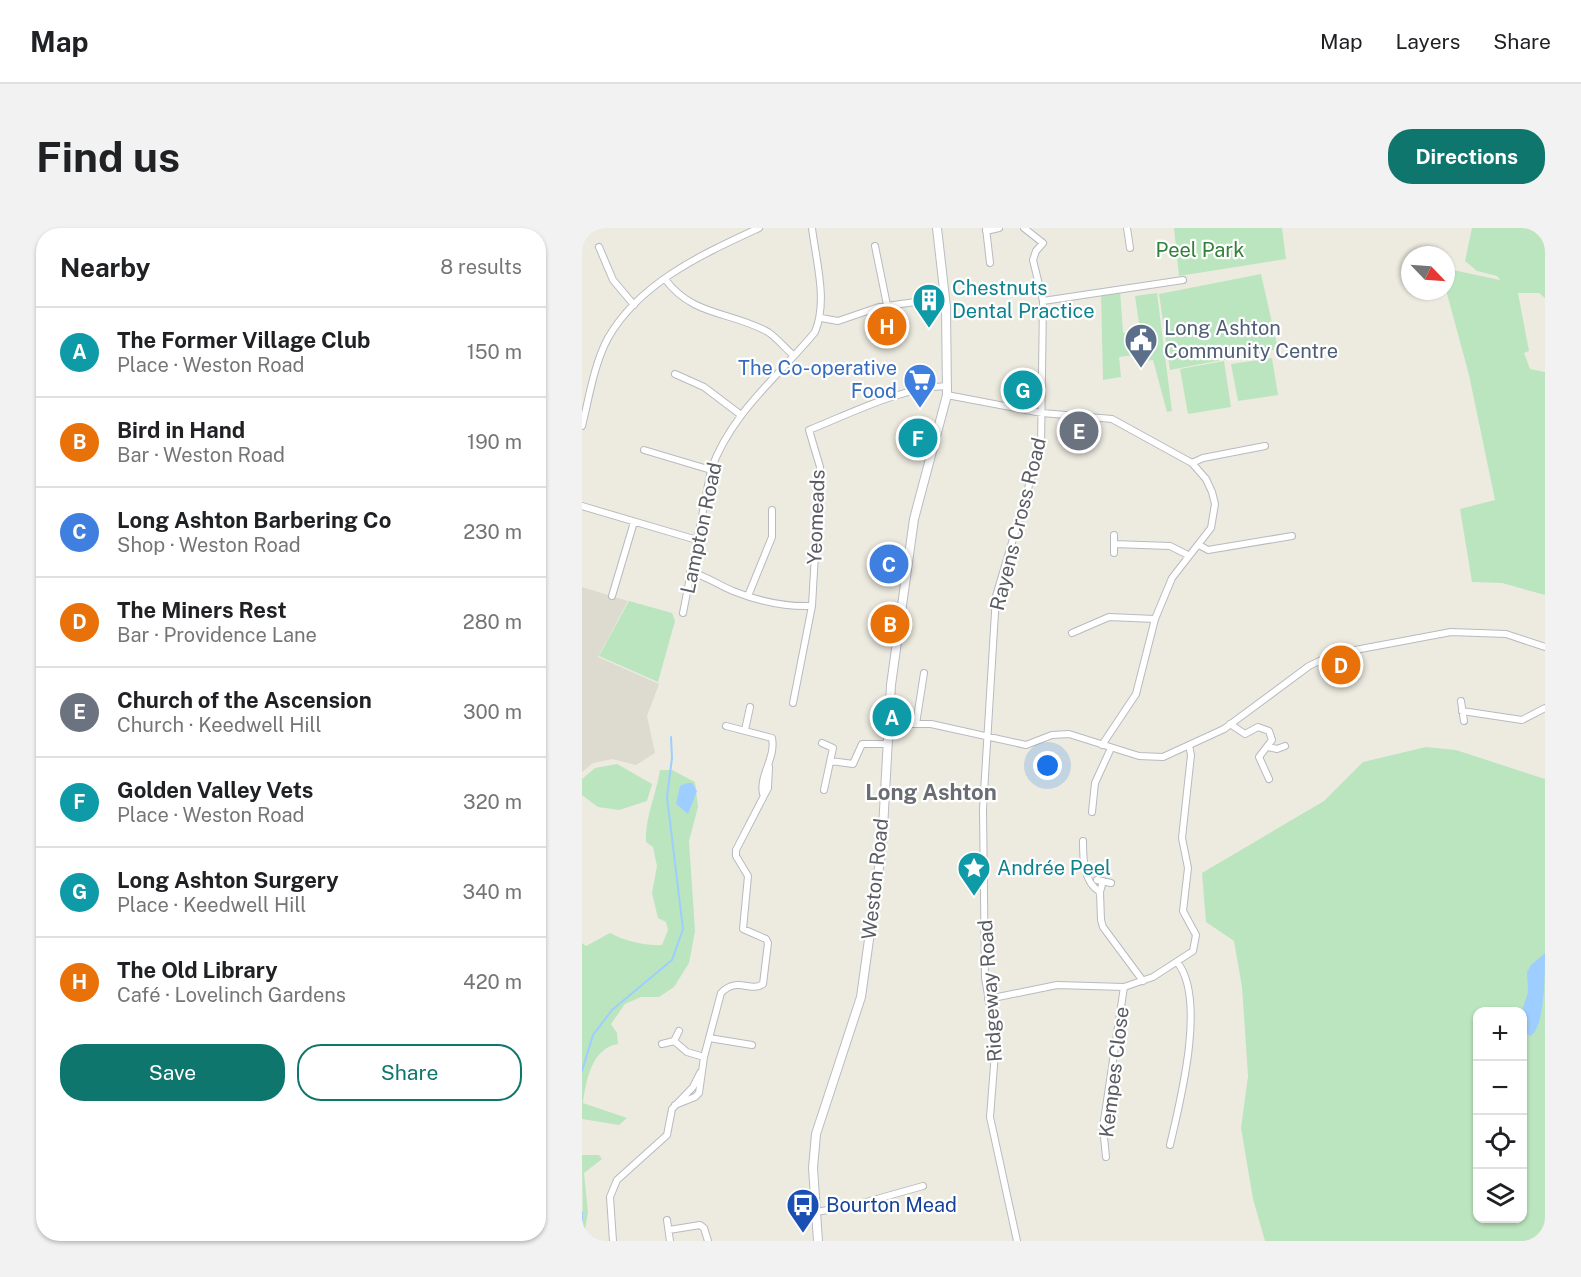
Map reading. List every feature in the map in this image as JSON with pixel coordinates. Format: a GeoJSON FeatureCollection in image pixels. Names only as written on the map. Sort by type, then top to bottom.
{"type":"FeatureCollection","features":[{"type":"Feature","properties":{"kind":"street"},"geometry":{"type":"LineString","coordinates":[[582,426],[593,380],[608,339],[634,305],[688,262],[759,228]]}},
{"type":"Feature","properties":{"kind":"street"},"geometry":{"type":"LineString","coordinates":[[812,228],[822,305],[821,318],[838,321],[861,311],[887,305],[945,298]]}},
{"type":"Feature","properties":{"kind":"street","name":"Weston Road"},"geometry":{"type":"LineString","coordinates":[[818,1241],[813,1168],[816,1134],[861,997],[882,846],[887,724],[914,519],[947,390],[945,298],[937,228]]}},
{"type":"Feature","properties":{"kind":"street"},"geometry":{"type":"LineString","coordinates":[[990,263],[986,229],[999,228]]}},
{"type":"Feature","properties":{"kind":"street"},"geometry":{"type":"LineString","coordinates":[[1024,228],[1048,249]]}},
{"type":"Feature","properties":{"kind":"street"},"geometry":{"type":"LineString","coordinates":[[1127,228],[1130,248]]}},
{"type":"Feature","properties":{"kind":"street","name":"Rayens Cross Road"},"geometry":{"type":"LineString","coordinates":[[988,738],[996,596],[1039,459],[1044,301],[1033,260],[1035,251],[1043,243]]}},
{"type":"Feature","properties":{"kind":"street"},"geometry":{"type":"LineString","coordinates":[[875,246],[887,305]]}},
{"type":"Feature","properties":{"kind":"street"},"geometry":{"type":"LineString","coordinates":[[599,247],[613,280],[634,305]]}},
{"type":"Feature","properties":{"kind":"street"},"geometry":{"type":"LineString","coordinates":[[665,279],[675,292],[688,302],[768,333],[792,354]]}},
{"type":"Feature","properties":{"kind":"street"},"geometry":{"type":"LineString","coordinates":[[1044,301],[1183,280]]}},
{"type":"Feature","properties":{"kind":"street","name":"Lampton Road"},"geometry":{"type":"LineString","coordinates":[[683,612],[711,470],[718,450],[741,415],[792,354],[815,332],[821,318]]}},
{"type":"Feature","properties":{"kind":"street"},"geometry":{"type":"LineString","coordinates":[[675,374],[704,387],[741,415]]}},
{"type":"Feature","properties":{"kind":"street","name":"Yeomeads"},"geometry":{"type":"LineString","coordinates":[[793,703],[812,606],[820,467],[809,430],[915,390],[947,390]]}},
{"type":"Feature","properties":{"kind":"street"},"geometry":{"type":"LineString","coordinates":[[947,390],[1042,413],[1112,419],[1192,463],[1206,479],[1215,504],[1211,528],[1172,578],[1155,619],[1136,694],[1102,745]]}},
{"type":"Feature","properties":{"kind":"street"},"geometry":{"type":"LineString","coordinates":[[1192,463],[1203,458],[1265,446]]}},
{"type":"Feature","properties":{"kind":"street"},"geometry":{"type":"LineString","coordinates":[[644,450],[711,470]]}},
{"type":"Feature","properties":{"kind":"street"},"geometry":{"type":"LineString","coordinates":[[582,506],[697,540]]}},
{"type":"Feature","properties":{"kind":"street"},"geometry":{"type":"LineString","coordinates":[[748,596],[772,537],[772,510]]}},
{"type":"Feature","properties":{"kind":"street"},"geometry":{"type":"LineString","coordinates":[[612,596],[634,522]]}},
{"type":"Feature","properties":{"kind":"street"},"geometry":{"type":"LineString","coordinates":[[1114,535],[1114,553]]}},
{"type":"Feature","properties":{"kind":"street"},"geometry":{"type":"LineString","coordinates":[[1199,545],[1208,550],[1292,536]]}},
{"type":"Feature","properties":{"kind":"street"},"geometry":{"type":"LineString","coordinates":[[1281,538],[1282,546]]}},
{"type":"Feature","properties":{"kind":"street"},"geometry":{"type":"LineString","coordinates":[[1114,544],[1170,546],[1188,555]]}},
{"type":"Feature","properties":{"kind":"street"},"geometry":{"type":"LineString","coordinates":[[690,572],[703,575],[748,596],[785,605],[812,606]]}},
{"type":"Feature","properties":{"kind":"street"},"geometry":{"type":"LineString","coordinates":[[1072,633],[1101,619],[1118,615],[1155,619]]}},
{"type":"Feature","properties":{"kind":"street"},"geometry":{"type":"LineString","coordinates":[[1081,629],[1084,636]]}},
{"type":"Feature","properties":{"kind":"street"},"geometry":{"type":"LineString","coordinates":[[887,724],[951,727],[988,738],[1026,745],[1052,735],[1069,734],[1112,748],[1151,757],[1172,754],[1230,724],[1317,661],[1334,654],[1451,632],[1506,634],[1545,647]]}},
{"type":"Feature","properties":{"kind":"street"},"geometry":{"type":"LineString","coordinates":[[916,724],[924,673]]}},
{"type":"Feature","properties":{"kind":"street"},"geometry":{"type":"LineString","coordinates":[[1461,701],[1464,721]]}},
{"type":"Feature","properties":{"kind":"street"},"geometry":{"type":"LineString","coordinates":[[745,730],[750,707]]}},
{"type":"Feature","properties":{"kind":"street"},"geometry":{"type":"LineString","coordinates":[[1462,711],[1515,721],[1531,717],[1545,708]]}},
{"type":"Feature","properties":{"kind":"street"},"geometry":{"type":"LineString","coordinates":[[1230,724],[1245,734],[1258,727],[1267,729],[1272,740],[1259,757],[1269,778]]}},
{"type":"Feature","properties":{"kind":"street"},"geometry":{"type":"LineString","coordinates":[[613,1241],[610,1197],[617,1180],[667,1135],[675,1104],[695,1097],[699,1093],[704,1057],[722,993],[734,984],[760,987],[763,984],[768,943],[766,939],[742,929],[748,876],[736,856],[736,850],[770,781],[772,738],[726,726]]}},
{"type":"Feature","properties":{"kind":"street","name":"Ridgeway Road"},"geometry":{"type":"LineString","coordinates":[[988,738],[983,809],[984,967],[997,1048],[990,1117],[1017,1241]]}},
{"type":"Feature","properties":{"kind":"street"},"geometry":{"type":"LineString","coordinates":[[822,743],[833,748],[824,790]]}},
{"type":"Feature","properties":{"kind":"street"},"geometry":{"type":"LineString","coordinates":[[831,761],[853,765],[862,744],[886,744]]}},
{"type":"Feature","properties":{"kind":"street"},"geometry":{"type":"LineString","coordinates":[[988,999],[1057,985],[1124,987],[1143,981],[1193,951],[1196,935],[1183,911],[1188,862],[1182,830],[1191,755],[1189,746]]}},
{"type":"Feature","properties":{"kind":"street"},"geometry":{"type":"LineString","coordinates":[[1268,747],[1277,749],[1285,746]]}},
{"type":"Feature","properties":{"kind":"street"},"geometry":{"type":"LineString","coordinates":[[1092,812],[1095,783],[1112,748]]}},
{"type":"Feature","properties":{"kind":"street"},"geometry":{"type":"LineString","coordinates":[[1264,768],[1272,764]]}},
{"type":"Feature","properties":{"kind":"street"},"geometry":{"type":"LineString","coordinates":[[1083,841],[1080,852],[1090,883],[1100,892]]}},
{"type":"Feature","properties":{"kind":"street"},"geometry":{"type":"LineString","coordinates":[[1111,883],[1100,881],[1103,927],[1143,981]]}},
{"type":"Feature","properties":{"kind":"street"},"geometry":{"type":"LineString","coordinates":[[1170,1145],[1187,1066],[1190,994],[1187,978],[1177,962]]}},
{"type":"Feature","properties":{"kind":"street","name":"Kempes Close"},"geometry":{"type":"LineString","coordinates":[[1106,1157],[1103,1127],[1124,987]]}},
{"type":"Feature","properties":{"kind":"street"},"geometry":{"type":"LineString","coordinates":[[662,1044],[674,1041],[679,1031]]}},
{"type":"Feature","properties":{"kind":"street"},"geometry":{"type":"LineString","coordinates":[[709,1038],[752,1045]]}},
{"type":"Feature","properties":{"kind":"street"},"geometry":{"type":"LineString","coordinates":[[674,1041],[687,1052],[704,1057]]}},
{"type":"Feature","properties":{"kind":"street"},"geometry":{"type":"LineString","coordinates":[[816,1212],[852,1206],[923,1186]]}},
{"type":"Feature","properties":{"kind":"street"},"geometry":{"type":"LineString","coordinates":[[668,1220],[670,1241]]}},
{"type":"Feature","properties":{"kind":"street"},"geometry":{"type":"LineString","coordinates":[[669,1230],[700,1225],[704,1228],[708,1241]]}},
{"type":"Feature","properties":{"kind":"shaded area"},"geometry":{"type":"Polygon","coordinates":[[[582,587],[628,601],[598,657],[659,684],[647,716],[655,753],[636,765],[612,759],[593,763],[582,772],[582,587]]]}},
{"type":"Feature","properties":{"kind":"green space","name":"Peel Park"},"geometry":{"type":"Polygon","coordinates":[[[1174,228],[1282,228],[1286,259],[1179,276],[1174,228]]]}},
{"type":"Feature","properties":{"kind":"green space"},"geometry":{"type":"Polygon","coordinates":[[[1472,228],[1545,228],[1545,298],[1539,293],[1518,293],[1529,351],[1524,353],[1530,369],[1545,372],[1545,595],[1502,583],[1472,582],[1460,509],[1495,500],[1469,375],[1449,300],[1455,300],[1455,270],[1500,280],[1497,276],[1477,271],[1465,261],[1472,228]]]}},
{"type":"Feature","properties":{"kind":"green space"},"geometry":{"type":"Polygon","coordinates":[[[1261,274],[1278,349],[1170,370],[1159,294],[1261,274]]]}},
{"type":"Feature","properties":{"kind":"green space"},"geometry":{"type":"Polygon","coordinates":[[[1120,290],[1123,333],[1140,330],[1135,296],[1157,293],[1172,411],[1167,412],[1153,360],[1138,362],[1136,355],[1119,357],[1121,377],[1103,380],[1101,295],[1120,290]]]}},
{"type":"Feature","properties":{"kind":"green space"},"geometry":{"type":"Polygon","coordinates":[[[1272,358],[1278,395],[1238,401],[1231,364],[1272,358]]]}},
{"type":"Feature","properties":{"kind":"green space"},"geometry":{"type":"Polygon","coordinates":[[[1224,361],[1231,407],[1188,414],[1180,369],[1224,361]]]}},
{"type":"Feature","properties":{"kind":"green space"},"geometry":{"type":"Polygon","coordinates":[[[629,601],[672,613],[675,621],[658,682],[599,656],[629,601]]]}},
{"type":"Feature","properties":{"kind":"green space"},"geometry":{"type":"Polygon","coordinates":[[[1426,747],[1456,750],[1545,779],[1545,1241],[1265,1241],[1253,1199],[1241,1128],[1248,1076],[1242,987],[1234,941],[1206,922],[1202,873],[1324,801],[1363,762],[1426,747]]]}},
{"type":"Feature","properties":{"kind":"green space"},"geometry":{"type":"Polygon","coordinates":[[[617,764],[652,784],[647,801],[619,810],[598,807],[582,795],[582,779],[595,768],[617,764]]]}},
{"type":"Feature","properties":{"kind":"green space"},"geometry":{"type":"Polygon","coordinates":[[[660,770],[672,770],[695,782],[698,807],[689,841],[695,931],[689,963],[674,987],[659,997],[641,997],[625,1004],[611,1024],[617,1033],[618,1044],[602,1052],[592,1066],[583,1103],[627,1118],[619,1125],[582,1119],[582,943],[586,946],[610,933],[636,942],[662,945],[668,930],[666,922],[658,918],[652,893],[657,866],[653,847],[646,842],[647,823],[660,770]]]}},
{"type":"Feature","properties":{"kind":"green space"},"geometry":{"type":"Polygon","coordinates":[[[582,1155],[599,1155],[602,1159],[584,1173],[588,1213],[583,1241],[582,1155]]]}},
{"type":"Feature","properties":{"kind":"water"},"geometry":{"type":"Polygon","coordinates":[[[692,783],[697,791],[688,814],[676,804],[680,786],[692,783]]]}},
{"type":"Feature","properties":{"kind":"water"},"geometry":{"type":"Polygon","coordinates":[[[1545,953],[1541,1012],[1535,1032],[1530,1036],[1527,1033],[1527,1007],[1523,1007],[1528,992],[1527,972],[1531,965],[1545,953]]]}},
{"type":"Feature","properties":{"kind":"waterway"},"geometry":{"type":"LineString","coordinates":[[582,1071],[593,1035],[612,1010],[672,960],[683,929],[667,797],[672,758],[671,737]]}},
{"type":"Feature","properties":{"kind":"waterway"},"geometry":{"type":"LineString","coordinates":[[582,1212],[582,1221]]}},
{"type":"Feature","properties":{"kind":"place","name":"The Old Library"},"geometry":{"type":"Point","coordinates":[887,326]}},
{"type":"Feature","properties":{"kind":"place","name":"Chestnuts Dental Practice"},"geometry":{"type":"Point","coordinates":[929,329]}},
{"type":"Feature","properties":{"kind":"place","name":"Long Ashton Community Centre"},"geometry":{"type":"Point","coordinates":[1141,369]}},
{"type":"Feature","properties":{"kind":"place","name":"Long Ashton Surgery"},"geometry":{"type":"Point","coordinates":[1023,390]}},
{"type":"Feature","properties":{"kind":"place","name":"The Co-operative Food"},"geometry":{"type":"Point","coordinates":[920,409]}},
{"type":"Feature","properties":{"kind":"place","name":"Church of the Ascension"},"geometry":{"type":"Point","coordinates":[1079,431]}},
{"type":"Feature","properties":{"kind":"place","name":"Golden Valley Vets"},"geometry":{"type":"Point","coordinates":[918,438]}},
{"type":"Feature","properties":{"kind":"place","name":"Long Ashton Barbering Co"},"geometry":{"type":"Point","coordinates":[889,564]}},
{"type":"Feature","properties":{"kind":"place","name":"Bird in Hand"},"geometry":{"type":"Point","coordinates":[890,624]}},
{"type":"Feature","properties":{"kind":"place","name":"The Miners Rest"},"geometry":{"type":"Point","coordinates":[1341,665]}},
{"type":"Feature","properties":{"kind":"place","name":"The Former Village Club"},"geometry":{"type":"Point","coordinates":[892,717]}},
{"type":"Feature","properties":{"kind":"place","name":"Andrée Peel"},"geometry":{"type":"Point","coordinates":[974,897]}},
{"type":"Feature","properties":{"kind":"place","name":"Bourton Mead"},"geometry":{"type":"Point","coordinates":[803,1234]}},
{"type":"Feature","properties":{"kind":"district","name":"Long Ashton"},"geometry":{"type":"Point","coordinates":[931,792]}}]}
